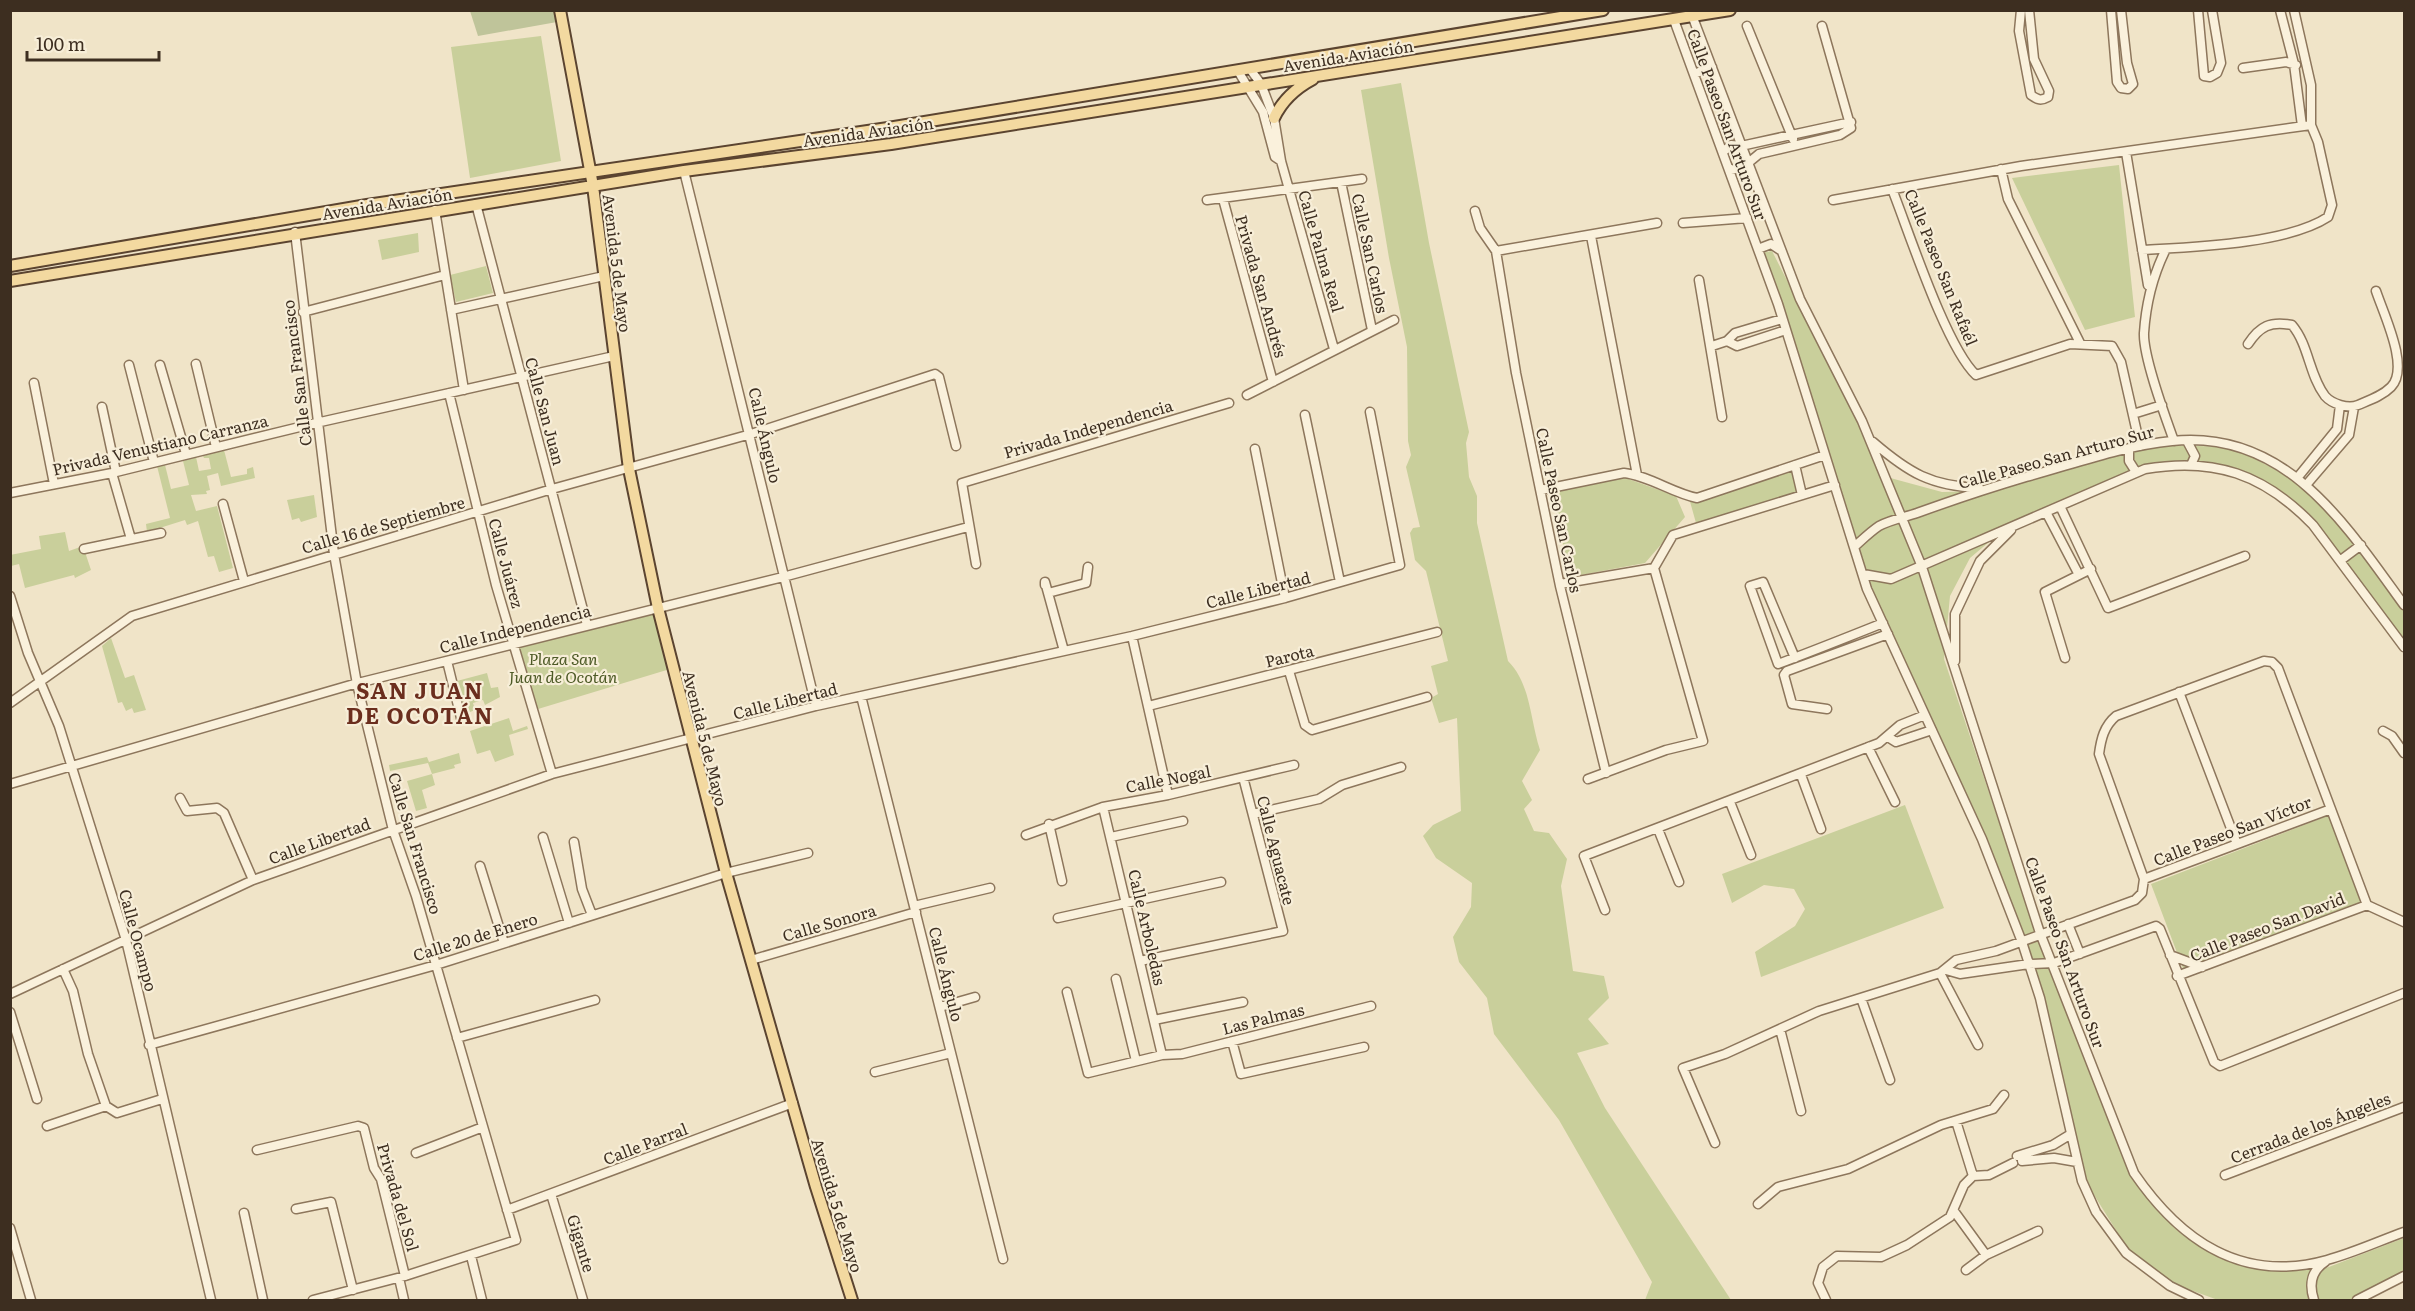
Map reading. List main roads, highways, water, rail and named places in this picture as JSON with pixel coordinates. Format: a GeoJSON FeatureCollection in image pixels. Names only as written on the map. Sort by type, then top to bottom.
{"type":"FeatureCollection","features":[{"type":"Feature","properties":{"kind":"main road","name":"Avenida 5 de Mayo"},"geometry":{"type":"LineString","coordinates":[[561,10],[593,186],[629,469],[657,608],[726,873],[852,1300]]}},
{"type":"Feature","properties":{"kind":"main road","name":"Avenida Aviación"},"geometry":{"type":"LineString","coordinates":[[10,266],[347,208],[590,170],[888,128],[1603,10]]}},
{"type":"Feature","properties":{"kind":"main road","name":"Avenida Aviación"},"geometry":{"type":"LineString","coordinates":[[10,281],[295,232],[684,171],[891,144],[1674,20],[1692,14],[1730,10]]}},
{"type":"Feature","properties":{"kind":"main road"},"geometry":{"type":"LineString","coordinates":[[1269,119],[1293,93],[1324,74]]}},
{"type":"Feature","properties":{"kind":"main road"},"geometry":{"type":"LineString","coordinates":[[888,128],[891,144]]}},
{"type":"Feature","properties":{"kind":"district","name":"SAN JUAN DE OCOTÁN"},"geometry":{"type":"Point","coordinates":[420,702]}},
{"type":"Feature","properties":{"kind":"park label","name":"Plaza San Juan de Ocotán"},"geometry":{"type":"Point","coordinates":[563,667]}}]}
